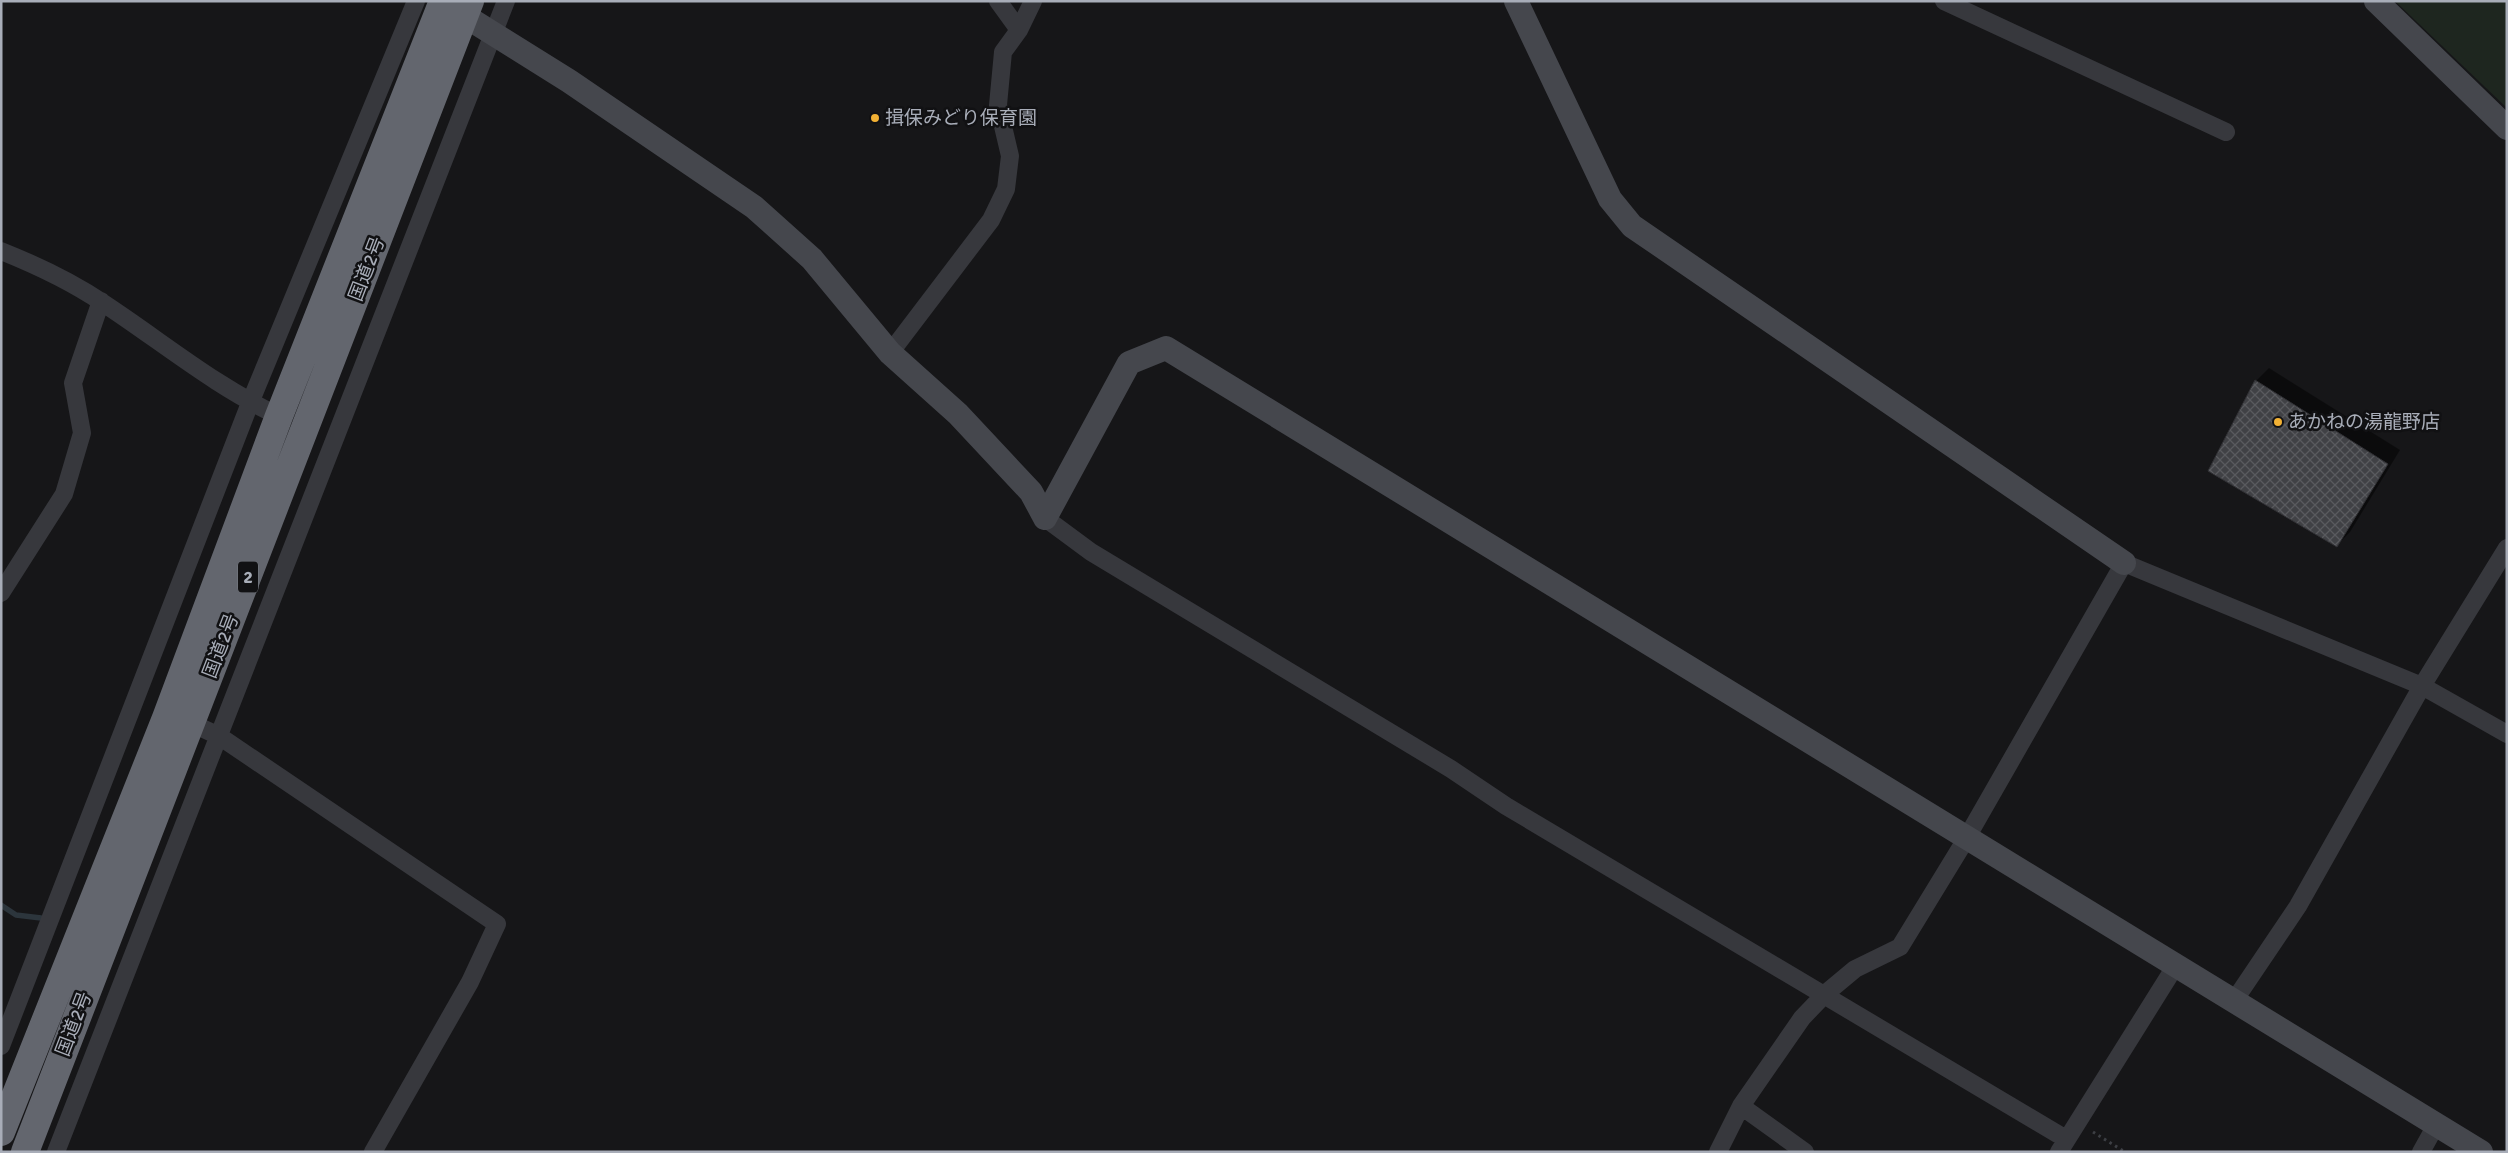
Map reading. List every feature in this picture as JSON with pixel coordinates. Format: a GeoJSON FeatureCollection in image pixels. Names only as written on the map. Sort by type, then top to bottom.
{"type":"FeatureCollection","features":[{"type":"Feature","properties":{"kind":"highway","name":"国道2号"},"geometry":{"type":"LineString","coordinates":[[1,1132],[166,718],[280,416],[455,5]]}},
{"type":"Feature","properties":{"kind":"highway","name":"国道2号"},"geometry":{"type":"LineString","coordinates":[[25,1152],[191,723],[455,5]]}},
{"type":"Feature","properties":{"kind":"street"},"geometry":{"type":"LineString","coordinates":[[1,1046],[250,403],[416,1]]}},
{"type":"Feature","properties":{"kind":"street"},"geometry":{"type":"LineString","coordinates":[[56,1152],[506,1]]}},
{"type":"Feature","properties":{"kind":"street"},"geometry":{"type":"LineString","coordinates":[[998,1],[1019,30]]}},
{"type":"Feature","properties":{"kind":"street"},"geometry":{"type":"LineString","coordinates":[[890,353],[991,220],[1006,189],[1010,156],[998,105],[1003,52],[1019,30],[1033,1]]}},
{"type":"Feature","properties":{"kind":"street"},"geometry":{"type":"LineString","coordinates":[[1516,1],[1610,199],[1632,226],[2124,564],[2422,686],[2507,734]]}},
{"type":"Feature","properties":{"kind":"street"},"geometry":{"type":"LineString","coordinates":[[1944,1],[2226,132]]}},
{"type":"Feature","properties":{"kind":"street"},"geometry":{"type":"LineString","coordinates":[[2376,1],[2507,128]]}},
{"type":"Feature","properties":{"kind":"street"},"geometry":{"type":"LineString","coordinates":[[455,5],[494,34],[569,81],[754,206],[812,259],[890,353],[965,421],[1031,492],[1045,518],[1100,558],[1451,769],[1506,806],[1678,910],[1825,994],[2062,1145],[2176,965]]}},
{"type":"Feature","properties":{"kind":"street"},"geometry":{"type":"LineString","coordinates":[[1,251],[35,265],[102,301],[250,403],[280,416]]}},
{"type":"Feature","properties":{"kind":"street"},"geometry":{"type":"LineString","coordinates":[[1,593],[64,494],[82,433],[73,384],[102,301]]}},
{"type":"Feature","properties":{"kind":"street"},"geometry":{"type":"LineString","coordinates":[[1045,518],[1129,363],[1166,348],[1966,839],[2481,1152]]}},
{"type":"Feature","properties":{"kind":"street"},"geometry":{"type":"LineString","coordinates":[[2234,1001],[2298,906],[2422,686],[2507,548]]}},
{"type":"Feature","properties":{"kind":"street"},"geometry":{"type":"LineString","coordinates":[[1718,1152],[1741,1106],[1802,1018],[1825,994],[1855,968],[1900,947],[1966,839],[2124,564]]}},
{"type":"Feature","properties":{"kind":"street"},"geometry":{"type":"LineString","coordinates":[[191,723],[219,736],[497,924],[470,982],[373,1152]]}},
{"type":"Feature","properties":{"kind":"street"},"geometry":{"type":"LineString","coordinates":[[1741,1106],[1804,1152]]}},
{"type":"Feature","properties":{"kind":"street"},"geometry":{"type":"LineString","coordinates":[[2421,1152],[2436,1124]]}},
{"type":"Feature","properties":{"kind":"path"},"geometry":{"type":"LineString","coordinates":[[2077,1122],[2125,1152]]}},
{"type":"Feature","properties":{"kind":"shaded area"},"geometry":{"type":"Polygon","coordinates":[[[2395,1],[2507,1],[2507,108],[2395,1]]]}},
{"type":"Feature","properties":{"kind":"building","name":"あかねの湯龍野店"},"geometry":{"type":"Polygon","coordinates":[[[2255,380],[2388,464],[2337,547],[2208,471],[2255,380]]]}},
{"type":"Feature","properties":{"kind":"waterway"},"geometry":{"type":"LineString","coordinates":[[1,905],[16,915],[41,918]]}},
{"type":"Feature","properties":{"kind":"place","name":"揖保みどり保育園"},"geometry":{"type":"Point","coordinates":[875,118]}},
{"type":"Feature","properties":{"kind":"place","name":"あかねの湯龍野店"},"geometry":{"type":"Point","coordinates":[2278,422]}}]}
